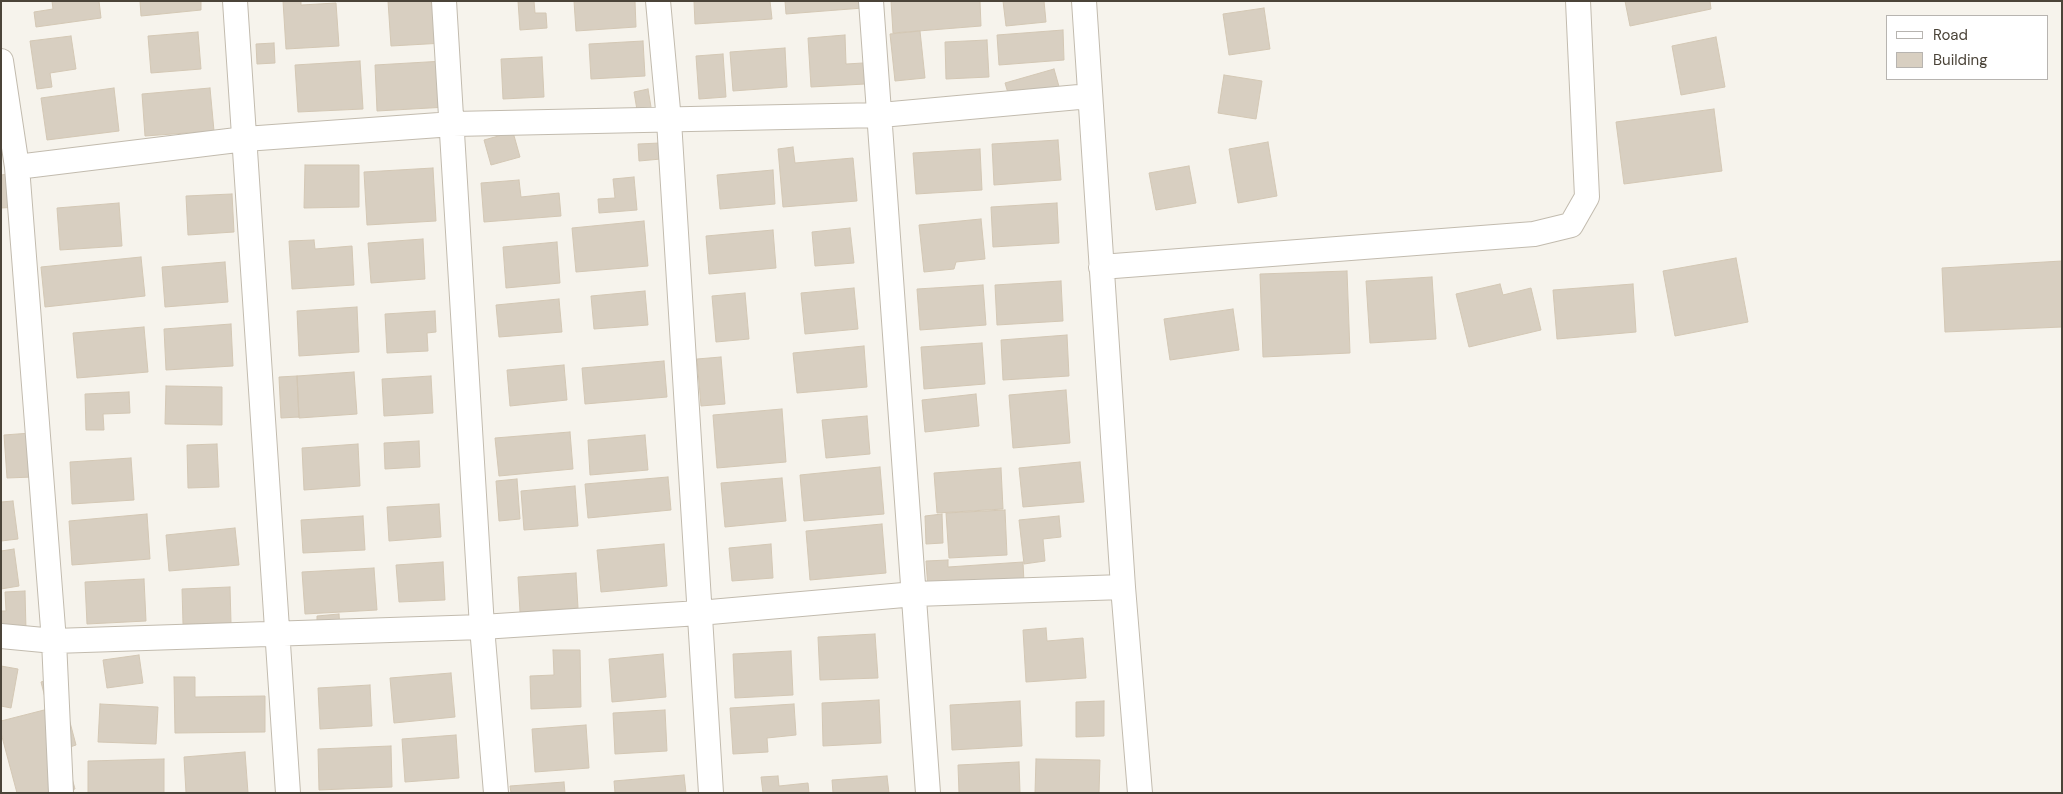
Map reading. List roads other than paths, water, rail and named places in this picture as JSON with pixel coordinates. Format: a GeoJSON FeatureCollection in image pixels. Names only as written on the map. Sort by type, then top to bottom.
{"type":"FeatureCollection","features":[{"type":"Feature","properties":{"kind":"street"},"geometry":{"type":"LineString","coordinates":[[235,1],[279,635],[288,793]]}},
{"type":"Feature","properties":{"kind":"street"},"geometry":{"type":"LineString","coordinates":[[444,1],[453,124],[482,627],[496,793]]}},
{"type":"Feature","properties":{"kind":"street"},"geometry":{"type":"LineString","coordinates":[[658,1],[669,121],[711,793]]}},
{"type":"Feature","properties":{"kind":"street"},"geometry":{"type":"LineString","coordinates":[[872,1],[928,793]]}},
{"type":"Feature","properties":{"kind":"street"},"geometry":{"type":"LineString","coordinates":[[1084,1],[1123,587],[1140,793]]}},
{"type":"Feature","properties":{"kind":"street"},"geometry":{"type":"LineString","coordinates":[[1101,267],[1534,234],[1571,225],[1587,197],[1578,1]]}},
{"type":"Feature","properties":{"kind":"street"},"geometry":{"type":"LineString","coordinates":[[1,61],[17,167],[54,640],[61,793]]}},
{"type":"Feature","properties":{"kind":"street"},"geometry":{"type":"LineString","coordinates":[[17,167],[245,140],[453,124],[669,121],[881,115],[1090,96]]}},
{"type":"Feature","properties":{"kind":"street"},"geometry":{"type":"LineString","coordinates":[[1,636],[54,640],[279,635],[482,627],[700,612],[915,594],[1123,587]]}}]}
